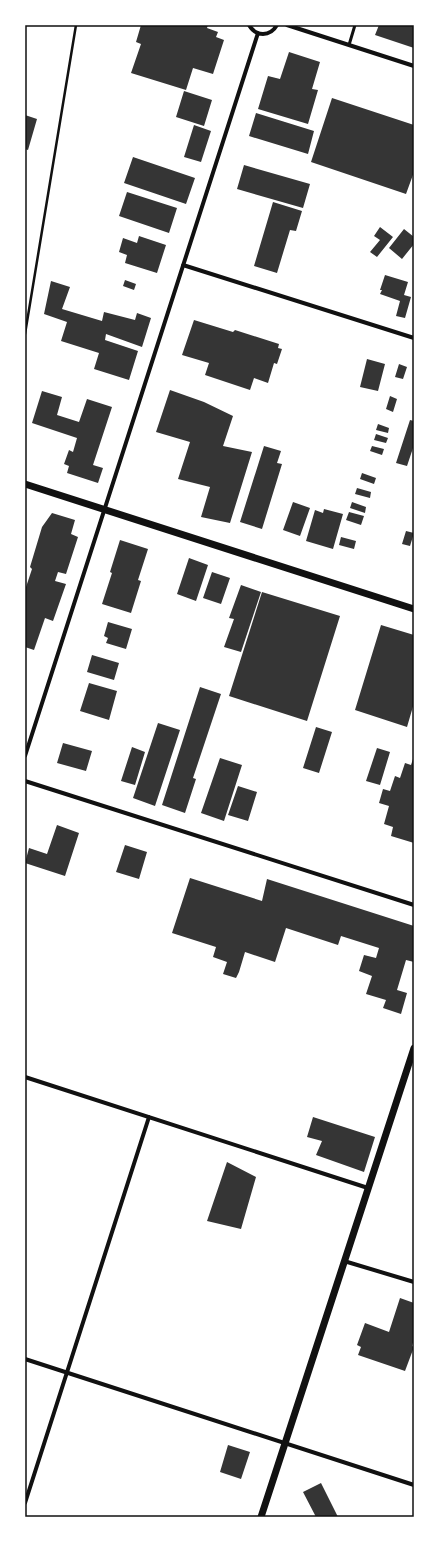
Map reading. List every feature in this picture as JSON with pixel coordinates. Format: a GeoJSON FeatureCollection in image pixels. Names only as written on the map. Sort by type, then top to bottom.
{"type":"FeatureCollection","features":[{"type":"Feature","properties":{"kind":"street"},"geometry":{"type":"LineString","coordinates":[[249,25],[258,33],[268,33],[273,31],[277,25]]}},
{"type":"Feature","properties":{"kind":"street"},"geometry":{"type":"LineString","coordinates":[[287,25],[414,66]]}},
{"type":"Feature","properties":{"kind":"street"},"geometry":{"type":"LineString","coordinates":[[25,756],[258,33]]}},
{"type":"Feature","properties":{"kind":"street"},"geometry":{"type":"LineString","coordinates":[[183,265],[414,338]]}},
{"type":"Feature","properties":{"kind":"street"},"geometry":{"type":"LineString","coordinates":[[25,484],[414,609]]}},
{"type":"Feature","properties":{"kind":"street"},"geometry":{"type":"LineString","coordinates":[[25,781],[414,905]]}},
{"type":"Feature","properties":{"kind":"street"},"geometry":{"type":"LineString","coordinates":[[261,1517],[414,1048]]}},
{"type":"Feature","properties":{"kind":"street"},"geometry":{"type":"LineString","coordinates":[[25,1077],[368,1188]]}},
{"type":"Feature","properties":{"kind":"street"},"geometry":{"type":"LineString","coordinates":[[25,1503],[149,1117]]}},
{"type":"Feature","properties":{"kind":"street"},"geometry":{"type":"LineString","coordinates":[[344,1261],[414,1282]]}},
{"type":"Feature","properties":{"kind":"street"},"geometry":{"type":"LineString","coordinates":[[25,1359],[414,1485]]}},
{"type":"Feature","properties":{"kind":"lane"},"geometry":{"type":"LineString","coordinates":[[349,45],[355,25]]}},
{"type":"Feature","properties":{"kind":"path"},"geometry":{"type":"LineString","coordinates":[[25,334],[76,25]]}},
{"type":"Feature","properties":{"kind":"building"},"geometry":{"type":"Polygon","coordinates":[[[141,25],[208,25],[207,28],[218,32],[216,37],[224,40],[213,74],[193,68],[186,90],[131,73],[141,44],[136,42],[141,25]]]}},
{"type":"Feature","properties":{"kind":"building"},"geometry":{"type":"Polygon","coordinates":[[[379,25],[414,25],[414,48],[375,35],[379,25]]]}},
{"type":"Feature","properties":{"kind":"building"},"geometry":{"type":"Polygon","coordinates":[[[289,52],[320,62],[312,89],[318,90],[308,124],[258,109],[268,76],[280,79],[289,52]]]}},
{"type":"Feature","properties":{"kind":"building"},"geometry":{"type":"Polygon","coordinates":[[[184,91],[212,100],[204,126],[176,117],[184,91]]]}},
{"type":"Feature","properties":{"kind":"building"},"geometry":{"type":"Polygon","coordinates":[[[332,98],[414,125],[414,172],[406,194],[311,162],[332,98]]]}},
{"type":"Feature","properties":{"kind":"building"},"geometry":{"type":"Polygon","coordinates":[[[256,113],[314,131],[308,154],[249,136],[256,113]]]}},
{"type":"Feature","properties":{"kind":"building"},"geometry":{"type":"Polygon","coordinates":[[[25,115],[37,119],[28,150],[25,149],[25,115]]]}},
{"type":"Feature","properties":{"kind":"building"},"geometry":{"type":"Polygon","coordinates":[[[194,125],[211,131],[201,162],[184,157],[194,125]]]}},
{"type":"Feature","properties":{"kind":"building"},"geometry":{"type":"Polygon","coordinates":[[[133,157],[195,178],[186,204],[124,183],[133,157]]]}},
{"type":"Feature","properties":{"kind":"building"},"geometry":{"type":"Polygon","coordinates":[[[244,165],[310,184],[303,208],[237,189],[244,165]]]}},
{"type":"Feature","properties":{"kind":"building"},"geometry":{"type":"Polygon","coordinates":[[[127,192],[177,208],[169,233],[119,216],[127,192]]]}},
{"type":"Feature","properties":{"kind":"building"},"geometry":{"type":"Polygon","coordinates":[[[273,202],[302,211],[296,231],[290,230],[277,273],[254,266],[273,202]]]}},
{"type":"Feature","properties":{"kind":"building"},"geometry":{"type":"Polygon","coordinates":[[[380,227],[393,237],[377,257],[370,252],[380,240],[374,236],[380,227]]]}},
{"type":"Feature","properties":{"kind":"building"},"geometry":{"type":"Polygon","coordinates":[[[404,229],[414,237],[414,244],[402,259],[389,248],[404,229]]]}},
{"type":"Feature","properties":{"kind":"building"},"geometry":{"type":"Polygon","coordinates":[[[139,236],[166,245],[157,273],[125,263],[127,255],[119,252],[123,238],[137,243],[139,236]]]}},
{"type":"Feature","properties":{"kind":"building"},"geometry":{"type":"Polygon","coordinates":[[[385,275],[408,282],[404,295],[411,297],[405,318],[396,316],[400,301],[380,294],[385,275]]]}},
{"type":"Feature","properties":{"kind":"building"},"geometry":{"type":"Polygon","coordinates":[[[125,280],[136,284],[134,290],[123,286],[125,280]]]}},
{"type":"Feature","properties":{"kind":"building"},"geometry":{"type":"Polygon","coordinates":[[[51,281],[70,287],[62,309],[102,321],[104,312],[135,320],[137,313],[151,318],[142,347],[106,334],[105,340],[138,351],[129,380],[94,369],[99,353],[61,341],[67,322],[44,314],[51,281]]]}},
{"type":"Feature","properties":{"kind":"building"},"geometry":{"type":"Polygon","coordinates":[[[194,320],[233,332],[235,330],[279,344],[278,348],[282,349],[277,364],[274,363],[268,383],[254,378],[250,390],[205,375],[209,363],[182,355],[194,320]]]}},
{"type":"Feature","properties":{"kind":"building"},"geometry":{"type":"Polygon","coordinates":[[[367,359],[385,364],[378,391],[360,387],[367,359]]]}},
{"type":"Feature","properties":{"kind":"building"},"geometry":{"type":"Polygon","coordinates":[[[399,364],[407,367],[403,379],[395,377],[399,364]]]}},
{"type":"Feature","properties":{"kind":"building"},"geometry":{"type":"Polygon","coordinates":[[[170,390],[204,402],[233,416],[223,446],[252,452],[230,523],[201,517],[210,487],[178,479],[190,442],[156,432],[170,390]]]}},
{"type":"Feature","properties":{"kind":"building"},"geometry":{"type":"Polygon","coordinates":[[[42,391],[62,397],[57,415],[79,422],[87,399],[112,407],[93,465],[103,468],[98,483],[67,473],[69,466],[64,464],[69,450],[73,452],[77,438],[32,423],[42,391]]]}},
{"type":"Feature","properties":{"kind":"building"},"geometry":{"type":"Polygon","coordinates":[[[390,396],[397,399],[393,412],[386,409],[390,396]]]}},
{"type":"Feature","properties":{"kind":"building"},"geometry":{"type":"Polygon","coordinates":[[[410,420],[414,421],[414,445],[407,466],[396,463],[410,420]]]}},
{"type":"Feature","properties":{"kind":"building"},"geometry":{"type":"Polygon","coordinates":[[[378,424],[389,428],[388,433],[376,430],[378,424]]]}},
{"type":"Feature","properties":{"kind":"building"},"geometry":{"type":"Polygon","coordinates":[[[376,434],[388,438],[386,443],[374,440],[376,434]]]}},
{"type":"Feature","properties":{"kind":"building"},"geometry":{"type":"Polygon","coordinates":[[[264,446],[281,451],[277,463],[282,464],[262,529],[240,522],[264,446]]]}},
{"type":"Feature","properties":{"kind":"building"},"geometry":{"type":"Polygon","coordinates":[[[372,446],[384,449],[382,455],[370,451],[372,446]]]}},
{"type":"Feature","properties":{"kind":"building"},"geometry":{"type":"Polygon","coordinates":[[[362,473],[376,478],[374,484],[360,479],[362,473]]]}},
{"type":"Feature","properties":{"kind":"building"},"geometry":{"type":"Polygon","coordinates":[[[357,488],[371,492],[370,498],[355,494],[357,488]]]}},
{"type":"Feature","properties":{"kind":"building"},"geometry":{"type":"Polygon","coordinates":[[[293,502],[310,508],[300,536],[283,530],[293,502]]]}},
{"type":"Feature","properties":{"kind":"building"},"geometry":{"type":"Polygon","coordinates":[[[352,502],[366,507],[365,513],[350,508],[352,502]]]}},
{"type":"Feature","properties":{"kind":"building"},"geometry":{"type":"Polygon","coordinates":[[[324,509],[343,514],[333,549],[306,541],[315,510],[323,513],[324,509]]]}},
{"type":"Feature","properties":{"kind":"building"},"geometry":{"type":"Polygon","coordinates":[[[349,512],[364,516],[361,525],[346,520],[349,512]]]}},
{"type":"Feature","properties":{"kind":"building"},"geometry":{"type":"Polygon","coordinates":[[[52,513],[75,520],[71,534],[78,537],[66,574],[58,572],[55,581],[66,584],[53,621],[45,618],[34,650],[25,647],[25,590],[32,569],[30,567],[42,527],[52,513]]]}},
{"type":"Feature","properties":{"kind":"building"},"geometry":{"type":"Polygon","coordinates":[[[406,531],[414,533],[410,546],[402,544],[406,531]]]}},
{"type":"Feature","properties":{"kind":"building"},"geometry":{"type":"Polygon","coordinates":[[[341,537],[356,541],[354,549],[339,545],[341,537]]]}},
{"type":"Feature","properties":{"kind":"building"},"geometry":{"type":"Polygon","coordinates":[[[120,540],[148,549],[138,580],[141,581],[131,613],[102,604],[112,573],[110,572],[120,540]]]}},
{"type":"Feature","properties":{"kind":"building"},"geometry":{"type":"Polygon","coordinates":[[[189,558],[208,565],[196,601],[177,594],[189,558]]]}},
{"type":"Feature","properties":{"kind":"building"},"geometry":{"type":"Polygon","coordinates":[[[212,572],[230,578],[221,604],[203,598],[212,572]]]}},
{"type":"Feature","properties":{"kind":"building"},"geometry":{"type":"Polygon","coordinates":[[[241,585],[261,592],[241,652],[224,647],[234,619],[229,618],[241,585]]]}},
{"type":"Feature","properties":{"kind":"building"},"geometry":{"type":"Polygon","coordinates":[[[262,592],[340,616],[307,721],[229,696],[262,592]]]}},
{"type":"Feature","properties":{"kind":"building"},"geometry":{"type":"Polygon","coordinates":[[[108,622],[132,629],[126,649],[106,643],[108,638],[104,636],[108,622]]]}},
{"type":"Feature","properties":{"kind":"building"},"geometry":{"type":"Polygon","coordinates":[[[381,625],[414,635],[414,703],[407,727],[355,710],[381,625]]]}},
{"type":"Feature","properties":{"kind":"building"},"geometry":{"type":"Polygon","coordinates":[[[92,655],[119,663],[114,680],[87,672],[92,655]]]}},
{"type":"Feature","properties":{"kind":"building"},"geometry":{"type":"Polygon","coordinates":[[[89,683],[117,691],[109,720],[80,711],[89,683]]]}},
{"type":"Feature","properties":{"kind":"building"},"geometry":{"type":"Polygon","coordinates":[[[200,687],[221,694],[193,778],[196,779],[185,813],[162,805],[200,687]]]}},
{"type":"Feature","properties":{"kind":"building"},"geometry":{"type":"Polygon","coordinates":[[[158,723],[180,730],[155,806],[133,798],[158,723]]]}},
{"type":"Feature","properties":{"kind":"building"},"geometry":{"type":"Polygon","coordinates":[[[316,727],[332,732],[319,773],[303,768],[316,727]]]}},
{"type":"Feature","properties":{"kind":"building"},"geometry":{"type":"Polygon","coordinates":[[[63,743],[92,751],[86,771],[57,763],[63,743]]]}},
{"type":"Feature","properties":{"kind":"building"},"geometry":{"type":"Polygon","coordinates":[[[132,747],[145,752],[135,785],[121,781],[132,747]]]}},
{"type":"Feature","properties":{"kind":"building"},"geometry":{"type":"Polygon","coordinates":[[[377,748],[390,752],[380,785],[366,781],[377,748]]]}},
{"type":"Feature","properties":{"kind":"building"},"geometry":{"type":"Polygon","coordinates":[[[414,756],[414,843],[391,836],[393,827],[384,824],[389,806],[379,803],[383,789],[390,791],[395,776],[400,778],[405,763],[411,765],[414,756]]]}},
{"type":"Feature","properties":{"kind":"building"},"geometry":{"type":"Polygon","coordinates":[[[220,758],[242,765],[224,821],[201,813],[220,758]]]}},
{"type":"Feature","properties":{"kind":"building"},"geometry":{"type":"Polygon","coordinates":[[[238,786],[257,792],[248,821],[228,815],[238,786]]]}},
{"type":"Feature","properties":{"kind":"building"},"geometry":{"type":"Polygon","coordinates":[[[57,825],[79,833],[65,876],[25,863],[29,848],[47,854],[57,825]]]}},
{"type":"Feature","properties":{"kind":"building"},"geometry":{"type":"Polygon","coordinates":[[[125,845],[147,852],[139,879],[116,872],[125,845]]]}},
{"type":"Feature","properties":{"kind":"building"},"geometry":{"type":"Polygon","coordinates":[[[190,878],[262,901],[267,879],[414,926],[414,962],[406,960],[397,990],[407,993],[401,1014],[383,1008],[386,1000],[366,994],[372,976],[359,971],[364,955],[376,958],[379,948],[341,936],[338,945],[286,928],[275,962],[245,952],[236,978],[223,974],[227,962],[213,957],[216,947],[172,933],[190,878]]]}},
{"type":"Feature","properties":{"kind":"building"},"geometry":{"type":"Polygon","coordinates":[[[313,1117],[375,1137],[364,1172],[316,1155],[322,1141],[307,1137],[313,1117]]]}},
{"type":"Feature","properties":{"kind":"building"},"geometry":{"type":"Polygon","coordinates":[[[227,1162],[256,1177],[241,1229],[207,1221],[227,1162]]]}},
{"type":"Feature","properties":{"kind":"building"},"geometry":{"type":"Polygon","coordinates":[[[400,1298],[414,1303],[414,1339],[412,1346],[414,1347],[405,1371],[358,1355],[361,1347],[357,1345],[365,1323],[389,1332],[400,1298]]]}},
{"type":"Feature","properties":{"kind":"building"},"geometry":{"type":"Polygon","coordinates":[[[228,1445],[250,1452],[241,1479],[220,1472],[228,1445]]]}},
{"type":"Feature","properties":{"kind":"building"},"geometry":{"type":"Polygon","coordinates":[[[321,1483],[338,1517],[316,1517],[303,1492],[321,1483]]]}}]}
